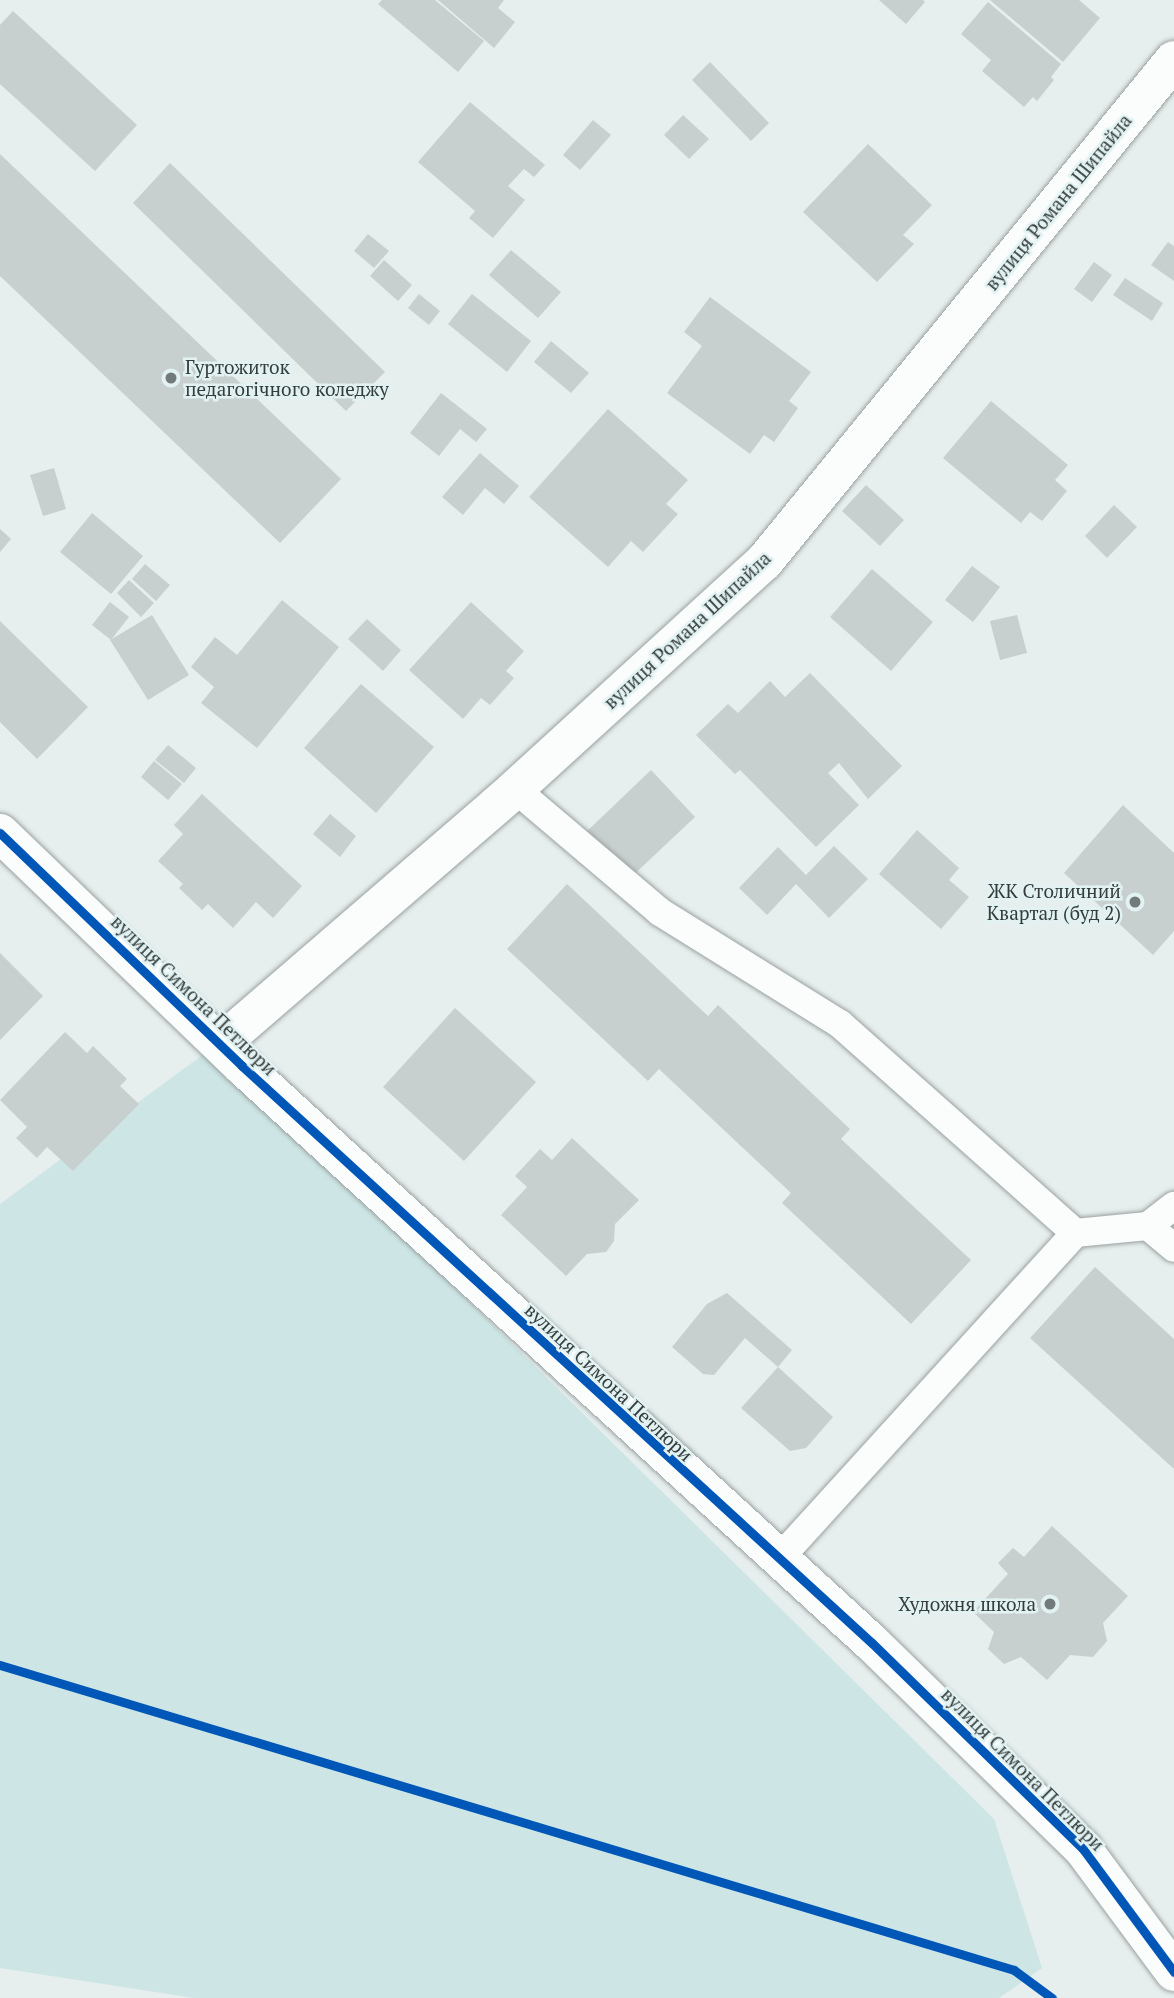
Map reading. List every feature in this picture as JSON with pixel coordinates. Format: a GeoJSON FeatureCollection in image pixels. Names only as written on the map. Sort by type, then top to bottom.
{"type":"FeatureCollection","features":[{"type":"Feature","properties":{"kind":"street","name":"вулиця Романа Шипайла"},"geometry":{"type":"LineString","coordinates":[[220,1044],[515,789],[764,562],[1174,60]]}},
{"type":"Feature","properties":{"kind":"street","name":"вулиця Симона Петлюри"},"geometry":{"type":"LineString","coordinates":[[0,833],[220,1044],[777,1561],[872,1643],[1083,1849],[1174,1972]]}},
{"type":"Feature","properties":{"kind":"lane"},"geometry":{"type":"LineString","coordinates":[[515,789],[660,912],[840,1024],[1075,1233]]}},
{"type":"Feature","properties":{"kind":"lane"},"geometry":{"type":"LineString","coordinates":[[777,1561],[1075,1233],[1148,1226],[1174,1206]]}},
{"type":"Feature","properties":{"kind":"lane"},"geometry":{"type":"LineString","coordinates":[[1148,1226],[1174,1248]]}},
{"type":"Feature","properties":{"kind":"shaded area"},"geometry":{"type":"Polygon","coordinates":[[[212,1048],[994,1819],[1042,1968],[999,1998],[194,1998],[0,1968],[0,1204],[212,1048]]]}},
{"type":"Feature","properties":{"kind":"building"},"geometry":{"type":"Polygon","coordinates":[[[382,0],[435,0],[484,41],[458,72],[378,4],[382,0]]]}},
{"type":"Feature","properties":{"kind":"building"},"geometry":{"type":"Polygon","coordinates":[[[438,0],[504,0],[498,8],[515,22],[494,48],[438,0]]]}},
{"type":"Feature","properties":{"kind":"building"},"geometry":{"type":"Polygon","coordinates":[[[879,0],[923,0],[925,2],[906,24],[879,0]]]}},
{"type":"Feature","properties":{"kind":"building"},"geometry":{"type":"Polygon","coordinates":[[[990,0],[1079,0],[1100,18],[1063,62],[990,0]]]}},
{"type":"Feature","properties":{"kind":"building"},"geometry":{"type":"Polygon","coordinates":[[[988,2],[1061,64],[1051,77],[1054,80],[1037,101],[1033,97],[1024,107],[982,71],[991,60],[961,34],[988,2]]]}},
{"type":"Feature","properties":{"kind":"building"},"geometry":{"type":"Polygon","coordinates":[[[13,11],[137,125],[95,171],[0,84],[0,25],[13,11]]]}},
{"type":"Feature","properties":{"kind":"building"},"geometry":{"type":"Polygon","coordinates":[[[710,62],[769,123],[751,141],[692,80],[710,62]]]}},
{"type":"Feature","properties":{"kind":"building"},"geometry":{"type":"Polygon","coordinates":[[[470,102],[545,165],[534,177],[524,169],[508,186],[525,200],[493,238],[469,218],[475,211],[418,162],[470,102]]]}},
{"type":"Feature","properties":{"kind":"building"},"geometry":{"type":"Polygon","coordinates":[[[683,115],[709,139],[689,159],[664,135],[683,115]]]}},
{"type":"Feature","properties":{"kind":"building"},"geometry":{"type":"Polygon","coordinates":[[[593,120],[611,135],[580,170],[563,155],[593,120]]]}},
{"type":"Feature","properties":{"kind":"building"},"geometry":{"type":"Polygon","coordinates":[[[868,144],[932,205],[903,235],[914,244],[877,282],[803,212],[868,144]]]}},
{"type":"Feature","properties":{"kind":"building","name":"Гуртожиток педагогічного коледжу"},"geometry":{"type":"Polygon","coordinates":[[[0,154],[341,479],[280,543],[0,276],[0,154]]]}},
{"type":"Feature","properties":{"kind":"building"},"geometry":{"type":"Polygon","coordinates":[[[170,163],[385,372],[346,411],[133,203],[170,163]]]}},
{"type":"Feature","properties":{"kind":"building"},"geometry":{"type":"Polygon","coordinates":[[[368,234],[389,251],[374,268],[354,251],[368,234]]]}},
{"type":"Feature","properties":{"kind":"building"},"geometry":{"type":"Polygon","coordinates":[[[1168,242],[1174,246],[1174,281],[1151,265],[1168,242]]]}},
{"type":"Feature","properties":{"kind":"building"},"geometry":{"type":"Polygon","coordinates":[[[511,250],[561,292],[538,318],[489,275],[511,250]]]}},
{"type":"Feature","properties":{"kind":"building"},"geometry":{"type":"Polygon","coordinates":[[[384,260],[412,285],[398,301],[370,276],[384,260]]]}},
{"type":"Feature","properties":{"kind":"building"},"geometry":{"type":"Polygon","coordinates":[[[1094,262],[1112,275],[1092,302],[1074,289],[1094,262]]]}},
{"type":"Feature","properties":{"kind":"building"},"geometry":{"type":"Polygon","coordinates":[[[1125,278],[1163,303],[1152,321],[1113,295],[1125,278]]]}},
{"type":"Feature","properties":{"kind":"building"},"geometry":{"type":"Polygon","coordinates":[[[419,294],[440,311],[429,325],[408,308],[419,294]]]}},
{"type":"Feature","properties":{"kind":"building"},"geometry":{"type":"Polygon","coordinates":[[[472,294],[531,341],[507,372],[448,324],[472,294]]]}},
{"type":"Feature","properties":{"kind":"building"},"geometry":{"type":"Polygon","coordinates":[[[710,297],[811,372],[789,401],[798,408],[774,442],[764,435],[750,454],[667,393],[702,346],[684,332],[710,297]]]}},
{"type":"Feature","properties":{"kind":"building"},"geometry":{"type":"Polygon","coordinates":[[[551,341],[589,373],[571,393],[534,362],[551,341]]]}},
{"type":"Feature","properties":{"kind":"building"},"geometry":{"type":"Polygon","coordinates":[[[441,393],[487,429],[476,442],[460,429],[439,456],[410,433],[441,393]]]}},
{"type":"Feature","properties":{"kind":"building"},"geometry":{"type":"Polygon","coordinates":[[[991,401],[1068,465],[1055,480],[1067,491],[1042,521],[1030,512],[1021,523],[943,458],[991,401]]]}},
{"type":"Feature","properties":{"kind":"building"},"geometry":{"type":"Polygon","coordinates":[[[608,409],[688,480],[666,504],[678,514],[643,552],[631,541],[608,567],[529,497],[608,409]]]}},
{"type":"Feature","properties":{"kind":"building"},"geometry":{"type":"Polygon","coordinates":[[[480,453],[519,486],[504,504],[485,488],[463,515],[442,497],[480,453]]]}},
{"type":"Feature","properties":{"kind":"building"},"geometry":{"type":"Polygon","coordinates":[[[54,468],[66,509],[43,516],[30,475],[54,468]]]}},
{"type":"Feature","properties":{"kind":"building"},"geometry":{"type":"Polygon","coordinates":[[[866,485],[904,520],[880,546],[842,511],[866,485]]]}},
{"type":"Feature","properties":{"kind":"building"},"geometry":{"type":"Polygon","coordinates":[[[1114,505],[1137,527],[1107,558],[1085,536],[1114,505]]]}},
{"type":"Feature","properties":{"kind":"building"},"geometry":{"type":"Polygon","coordinates":[[[92,513],[143,556],[111,594],[60,552],[92,513]]]}},
{"type":"Feature","properties":{"kind":"building"},"geometry":{"type":"Polygon","coordinates":[[[0,529],[11,539],[0,552],[0,529]]]}},
{"type":"Feature","properties":{"kind":"building"},"geometry":{"type":"Polygon","coordinates":[[[145,564],[170,585],[156,601],[132,579],[145,564]]]}},
{"type":"Feature","properties":{"kind":"building"},"geometry":{"type":"Polygon","coordinates":[[[972,566],[1000,587],[973,622],[945,600],[972,566]]]}},
{"type":"Feature","properties":{"kind":"building"},"geometry":{"type":"Polygon","coordinates":[[[872,569],[933,622],[891,671],[830,617],[872,569]]]}},
{"type":"Feature","properties":{"kind":"building"},"geometry":{"type":"Polygon","coordinates":[[[129,580],[154,603],[141,617],[117,593],[129,580]]]}},
{"type":"Feature","properties":{"kind":"building"},"geometry":{"type":"Polygon","coordinates":[[[282,600],[339,647],[257,748],[201,703],[214,687],[191,667],[215,637],[237,655],[282,600]]]}},
{"type":"Feature","properties":{"kind":"building"},"geometry":{"type":"Polygon","coordinates":[[[110,602],[129,617],[111,640],[92,625],[110,602]]]}},
{"type":"Feature","properties":{"kind":"building"},"geometry":{"type":"Polygon","coordinates":[[[471,602],[524,651],[506,671],[514,678],[490,705],[481,698],[463,719],[409,670],[471,602]]]}},
{"type":"Feature","properties":{"kind":"building"},"geometry":{"type":"Polygon","coordinates":[[[152,615],[189,675],[148,700],[110,640],[152,615]]]}},
{"type":"Feature","properties":{"kind":"building"},"geometry":{"type":"Polygon","coordinates":[[[1017,615],[1027,653],[1000,660],[990,621],[1017,615]]]}},
{"type":"Feature","properties":{"kind":"building"},"geometry":{"type":"Polygon","coordinates":[[[367,619],[401,650],[383,671],[348,639],[367,619]]]}},
{"type":"Feature","properties":{"kind":"building"},"geometry":{"type":"Polygon","coordinates":[[[0,621],[88,707],[37,759],[0,722],[0,621]]]}},
{"type":"Feature","properties":{"kind":"building"},"geometry":{"type":"Polygon","coordinates":[[[810,673],[902,766],[868,799],[839,763],[828,773],[859,805],[816,847],[740,770],[735,774],[696,735],[728,704],[738,713],[770,681],[785,697],[810,673]]]}},
{"type":"Feature","properties":{"kind":"building"},"geometry":{"type":"Polygon","coordinates":[[[361,684],[434,747],[376,813],[304,748],[361,684]]]}},
{"type":"Feature","properties":{"kind":"building"},"geometry":{"type":"Polygon","coordinates":[[[168,745],[196,768],[184,783],[155,760],[168,745]]]}},
{"type":"Feature","properties":{"kind":"building"},"geometry":{"type":"Polygon","coordinates":[[[154,761],[182,784],[168,800],[141,777],[154,761]]]}},
{"type":"Feature","properties":{"kind":"building"},"geometry":{"type":"Polygon","coordinates":[[[651,770],[695,817],[626,882],[583,835],[651,770]]]}},
{"type":"Feature","properties":{"kind":"building"},"geometry":{"type":"Polygon","coordinates":[[[202,794],[302,886],[273,918],[256,902],[233,928],[208,904],[202,910],[179,888],[183,884],[158,861],[183,834],[174,825],[202,794]]]}},
{"type":"Feature","properties":{"kind":"building","name":"ЖК Столичний Квартал (буд 2)"},"geometry":{"type":"Polygon","coordinates":[[[1123,805],[1174,853],[1174,931],[1153,955],[1064,873],[1123,805]]]}},
{"type":"Feature","properties":{"kind":"building"},"geometry":{"type":"Polygon","coordinates":[[[330,814],[356,836],[340,857],[313,834],[330,814]]]}},
{"type":"Feature","properties":{"kind":"building"},"geometry":{"type":"Polygon","coordinates":[[[917,830],[959,868],[949,880],[969,897],[941,929],[879,874],[917,830]]]}},
{"type":"Feature","properties":{"kind":"building"},"geometry":{"type":"Polygon","coordinates":[[[834,846],[868,879],[829,918],[796,884],[767,915],[739,888],[778,847],[806,875],[834,846]]]}},
{"type":"Feature","properties":{"kind":"building"},"geometry":{"type":"Polygon","coordinates":[[[567,884],[708,1016],[718,1005],[850,1129],[841,1139],[971,1260],[911,1324],[782,1203],[791,1193],[659,1069],[648,1081],[507,949],[567,884]]]}},
{"type":"Feature","properties":{"kind":"building"},"geometry":{"type":"Polygon","coordinates":[[[0,953],[43,996],[0,1040],[0,953]]]}},
{"type":"Feature","properties":{"kind":"building"},"geometry":{"type":"Polygon","coordinates":[[[455,1008],[536,1082],[464,1161],[383,1087],[455,1008]]]}},
{"type":"Feature","properties":{"kind":"building"},"geometry":{"type":"Polygon","coordinates":[[[65,1032],[87,1053],[93,1046],[127,1079],[120,1086],[139,1104],[73,1171],[47,1147],[37,1158],[16,1138],[27,1127],[0,1100],[65,1032]]]}},
{"type":"Feature","properties":{"kind":"building"},"geometry":{"type":"Polygon","coordinates":[[[572,1138],[639,1200],[615,1224],[614,1241],[606,1252],[587,1254],[566,1276],[501,1215],[527,1187],[515,1176],[540,1149],[552,1160],[572,1138]]]}},
{"type":"Feature","properties":{"kind":"building"},"geometry":{"type":"Polygon","coordinates":[[[1095,1267],[1174,1339],[1174,1469],[1030,1338],[1095,1267]]]}},
{"type":"Feature","properties":{"kind":"building"},"geometry":{"type":"Polygon","coordinates":[[[727,1293],[792,1350],[778,1367],[745,1338],[714,1375],[703,1374],[672,1347],[707,1304],[727,1293]]]}},
{"type":"Feature","properties":{"kind":"building"},"geometry":{"type":"Polygon","coordinates":[[[778,1367],[833,1417],[806,1448],[790,1451],[741,1408],[778,1367]]]}},
{"type":"Feature","properties":{"kind":"building","name":"Художня школа"},"geometry":{"type":"Polygon","coordinates":[[[1052,1526],[1128,1596],[1103,1623],[1107,1641],[1093,1657],[1070,1655],[1047,1680],[1021,1657],[1004,1664],[988,1649],[994,1632],[973,1612],[1008,1574],[998,1563],[1013,1548],[1024,1557],[1052,1526]]]}},
{"type":"Feature","properties":{"kind":"cycle path"},"geometry":{"type":"LineString","coordinates":[[0,833],[242,1066],[872,1643],[1083,1849],[1174,1972]]}},
{"type":"Feature","properties":{"kind":"cycle path"},"geometry":{"type":"LineString","coordinates":[[0,1665],[1014,1970],[1052,1998]]}},
{"type":"Feature","properties":{"kind":"place","name":"Гуртожиток педагогічного коледжу"},"geometry":{"type":"Point","coordinates":[171,378]}},
{"type":"Feature","properties":{"kind":"place","name":"ЖК Столичний Квартал (буд 2)"},"geometry":{"type":"Point","coordinates":[1135,902]}},
{"type":"Feature","properties":{"kind":"place","name":"Художня школа"},"geometry":{"type":"Point","coordinates":[1050,1604]}}]}
